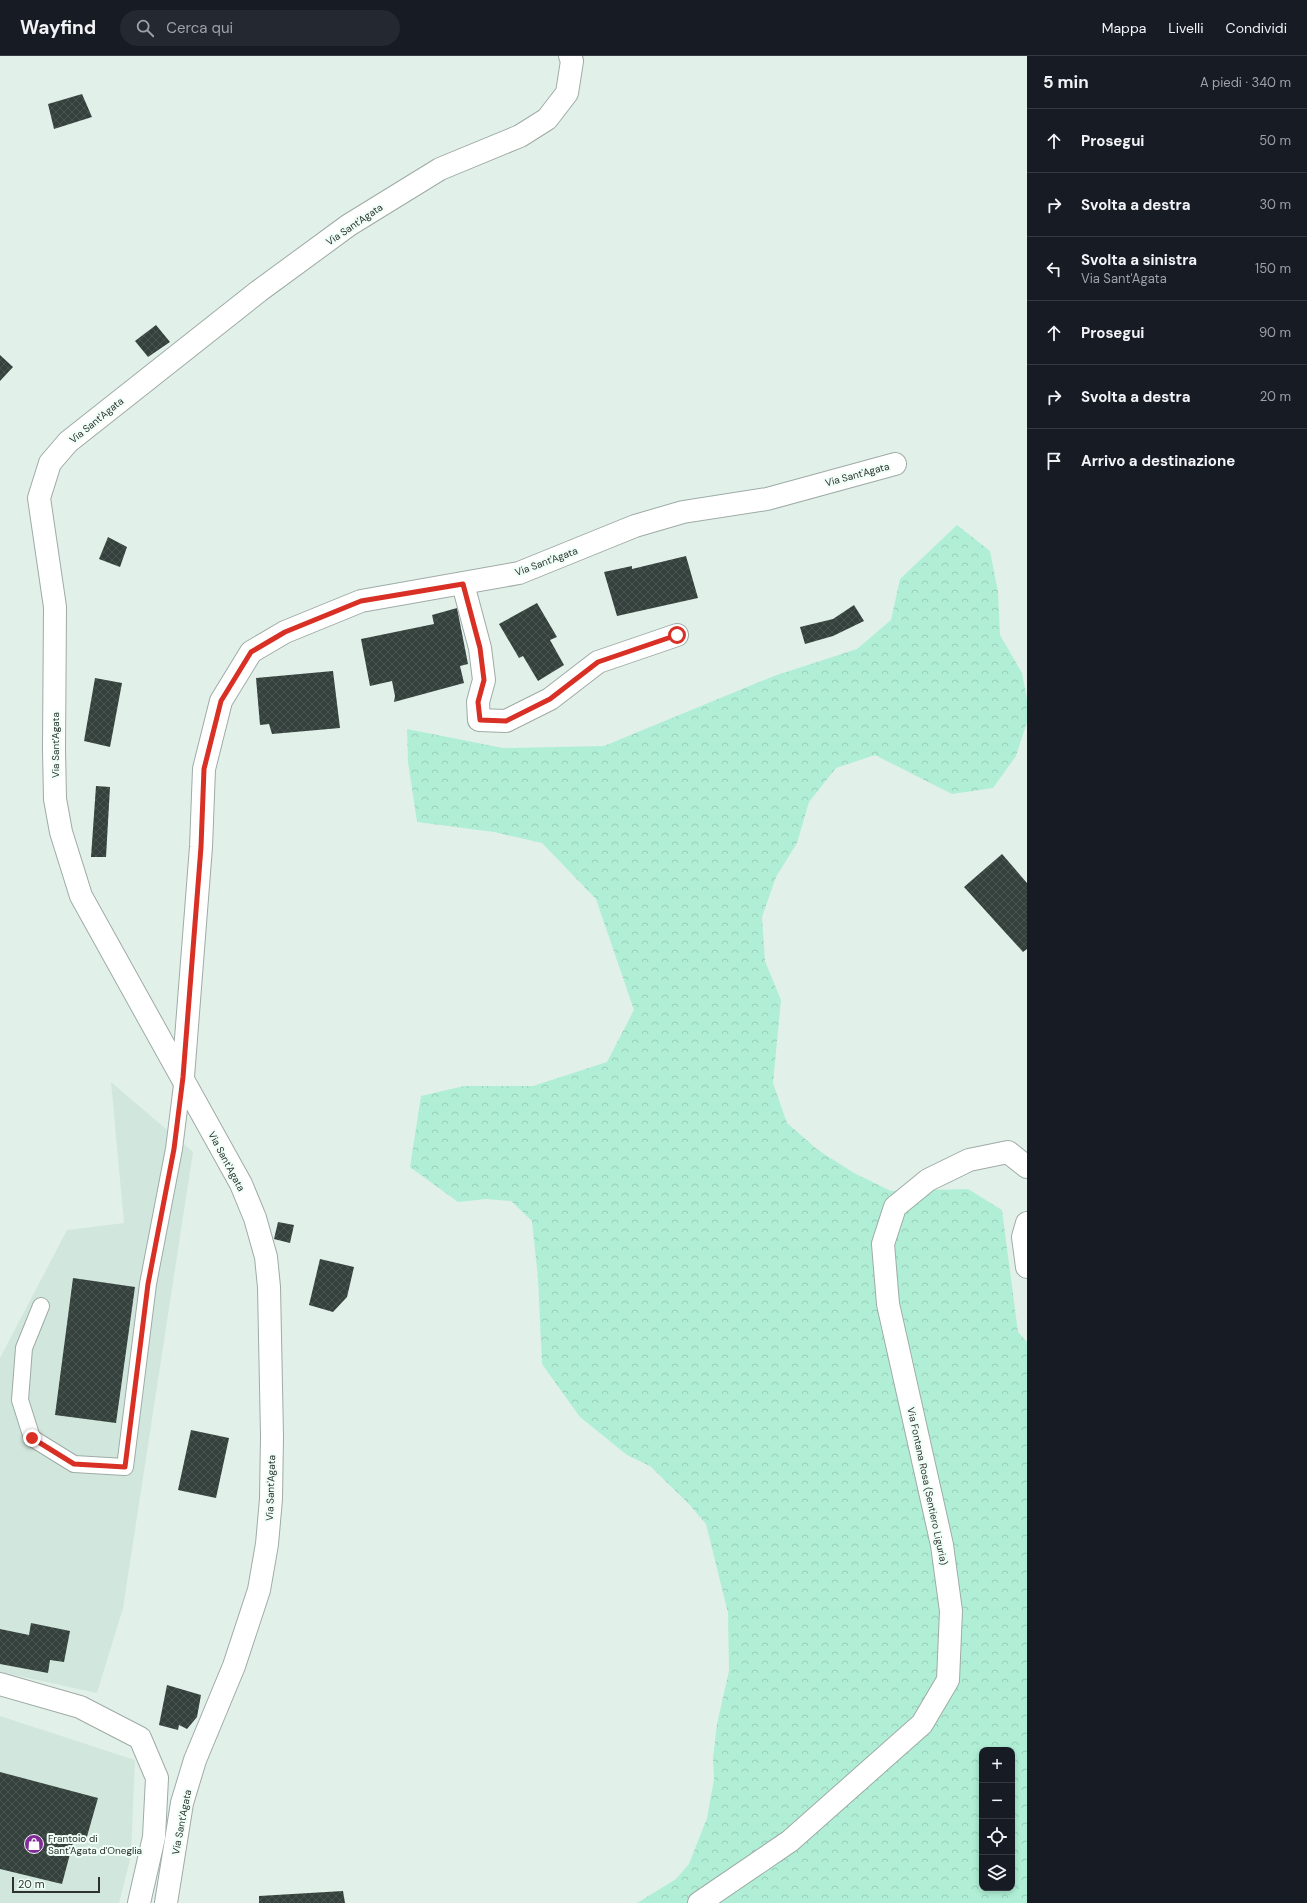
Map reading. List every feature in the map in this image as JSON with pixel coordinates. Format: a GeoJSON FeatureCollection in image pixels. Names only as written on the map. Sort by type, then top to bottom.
{"type":"FeatureCollection","features":[{"type":"Feature","properties":{"kind":"street","name":"Via Sant'Agata"},"geometry":{"type":"LineString","coordinates":[[166,1903],[182,1803],[195,1760],[234,1666],[259,1590],[267,1544],[271,1499],[271,1342],[266,1257],[255,1218],[240,1184],[183,1077],[81,896],[61,832],[55,799],[55,608],[39,498],[50,464],[68,442],[259,291],[349,225],[440,169],[520,136],[547,119],[567,93],[572,62],[570,56]]}},
{"type":"Feature","properties":{"kind":"street","name":"Via Sant'Agata"},"geometry":{"type":"LineString","coordinates":[[183,1077],[201,847],[204,769],[221,701],[251,652],[285,632],[361,601],[519,573],[635,526],[684,512],[767,499],[895,464]]}},
{"type":"Feature","properties":{"kind":"street"},"geometry":{"type":"LineString","coordinates":[[463,584],[480,648],[484,680],[478,702],[480,720],[506,721],[550,699],[598,662],[677,635]]}},
{"type":"Feature","properties":{"kind":"street","name":"Via Fontana Rosa (Sentiero Liguria)"},"geometry":{"type":"LineString","coordinates":[[699,1903],[790,1841],[922,1724],[948,1680],[951,1611],[942,1545],[888,1304],[883,1244],[895,1207],[928,1180],[969,1160],[1008,1152],[1027,1167]]}},
{"type":"Feature","properties":{"kind":"street"},"geometry":{"type":"LineString","coordinates":[[1027,1223],[1023,1237],[1027,1267]]}},
{"type":"Feature","properties":{"kind":"street"},"geometry":{"type":"LineString","coordinates":[[0,1684],[80,1707],[140,1738],[157,1778],[154,1836],[139,1903]]}},
{"type":"Feature","properties":{"kind":"lane"},"geometry":{"type":"LineString","coordinates":[[41,1306],[24,1348],[20,1400],[32,1438],[74,1464],[125,1467],[148,1284],[174,1149],[183,1077]]}},
{"type":"Feature","properties":{"kind":"shaded area"},"geometry":{"type":"Polygon","coordinates":[[[111,1082],[193,1152],[123,1608],[97,1693],[0,1672],[0,1358],[67,1230],[124,1223],[111,1082]]]}},
{"type":"Feature","properties":{"kind":"shaded area","name":"Frantoio di Sant'Agata d'Oneglia"},"geometry":{"type":"Polygon","coordinates":[[[0,1716],[135,1760],[131,1856],[119,1903],[0,1903],[0,1716]]]}},
{"type":"Feature","properties":{"kind":"green space"},"geometry":{"type":"Polygon","coordinates":[[[957,525],[990,551],[998,592],[1000,635],[1022,673],[1027,699],[1027,722],[1016,756],[993,788],[952,794],[875,755],[836,768],[809,802],[797,843],[776,877],[762,917],[765,961],[781,1000],[773,1083],[787,1123],[818,1150],[854,1173],[891,1191],[968,1189],[1002,1210],[1018,1332],[1027,1342],[1027,1903],[637,1903],[676,1879],[689,1864],[707,1818],[714,1779],[713,1758],[717,1724],[729,1671],[728,1613],[706,1524],[688,1503],[650,1466],[627,1455],[580,1417],[542,1364],[538,1278],[532,1221],[511,1201],[486,1199],[458,1202],[410,1167],[421,1096],[464,1086],[533,1086],[607,1062],[634,1010],[596,899],[542,843],[494,832],[417,822],[408,762],[407,729],[503,748],[604,746],[774,676],[857,649],[891,620],[900,579],[957,525]]]}},
{"type":"Feature","properties":{"kind":"building"},"geometry":{"type":"Polygon","coordinates":[[[82,94],[92,117],[54,129],[48,104],[82,94]]]}},
{"type":"Feature","properties":{"kind":"building"},"geometry":{"type":"Polygon","coordinates":[[[156,325],[170,342],[148,357],[135,341],[156,325]]]}},
{"type":"Feature","properties":{"kind":"building"},"geometry":{"type":"Polygon","coordinates":[[[0,355],[13,367],[0,381],[0,355]]]}},
{"type":"Feature","properties":{"kind":"building"},"geometry":{"type":"Polygon","coordinates":[[[108,537],[127,547],[120,567],[99,559],[108,537]]]}},
{"type":"Feature","properties":{"kind":"building"},"geometry":{"type":"Polygon","coordinates":[[[686,556],[698,598],[617,616],[604,572],[632,566],[632,569],[686,556]]]}},
{"type":"Feature","properties":{"kind":"building"},"geometry":{"type":"Polygon","coordinates":[[[537,603],[557,637],[550,640],[564,665],[538,681],[523,656],[519,658],[499,624],[537,603]]]}},
{"type":"Feature","properties":{"kind":"building"},"geometry":{"type":"Polygon","coordinates":[[[854,605],[864,621],[833,636],[805,644],[800,627],[833,619],[854,605]]]}},
{"type":"Feature","properties":{"kind":"building"},"geometry":{"type":"Polygon","coordinates":[[[457,608],[468,664],[460,666],[464,683],[394,702],[395,696],[392,681],[370,686],[361,639],[434,624],[432,615],[457,608]]]}},
{"type":"Feature","properties":{"kind":"building"},"geometry":{"type":"Polygon","coordinates":[[[333,671],[340,728],[272,734],[269,724],[260,725],[256,678],[333,671]]]}},
{"type":"Feature","properties":{"kind":"building"},"geometry":{"type":"Polygon","coordinates":[[[95,678],[122,683],[110,747],[84,741],[95,678]]]}},
{"type":"Feature","properties":{"kind":"building"},"geometry":{"type":"Polygon","coordinates":[[[96,786],[110,787],[106,857],[91,857],[96,786]]]}},
{"type":"Feature","properties":{"kind":"building"},"geometry":{"type":"Polygon","coordinates":[[[1002,854],[1027,883],[1027,949],[1023,952],[964,887],[1002,854]]]}},
{"type":"Feature","properties":{"kind":"building"},"geometry":{"type":"Polygon","coordinates":[[[278,1222],[294,1225],[290,1243],[274,1239],[278,1222]]]}},
{"type":"Feature","properties":{"kind":"building"},"geometry":{"type":"Polygon","coordinates":[[[320,1259],[354,1267],[347,1297],[333,1312],[309,1305],[320,1259]]]}},
{"type":"Feature","properties":{"kind":"building"},"geometry":{"type":"Polygon","coordinates":[[[73,1278],[135,1287],[116,1423],[55,1415],[73,1278]]]}},
{"type":"Feature","properties":{"kind":"building"},"geometry":{"type":"Polygon","coordinates":[[[191,1430],[229,1438],[216,1498],[178,1490],[191,1430]]]}},
{"type":"Feature","properties":{"kind":"building"},"geometry":{"type":"Polygon","coordinates":[[[31,1623],[70,1631],[64,1662],[50,1660],[48,1673],[0,1664],[0,1629],[29,1635],[31,1623]]]}},
{"type":"Feature","properties":{"kind":"building"},"geometry":{"type":"Polygon","coordinates":[[[167,1685],[201,1695],[197,1717],[187,1729],[179,1725],[178,1730],[159,1725],[167,1685]]]}},
{"type":"Feature","properties":{"kind":"building"},"geometry":{"type":"Polygon","coordinates":[[[0,1772],[98,1798],[86,1840],[74,1839],[62,1884],[0,1869],[0,1772]]]}},
{"type":"Feature","properties":{"kind":"building"},"geometry":{"type":"Polygon","coordinates":[[[343,1891],[345,1903],[259,1903],[259,1896],[343,1891]]]}},
{"type":"Feature","properties":{"kind":"place","name":"Frantoio di Sant'Agata d'Oneglia"},"geometry":{"type":"Point","coordinates":[34,1844]}},
{"type":"Feature","properties":{"kind":"route"},"geometry":{"type":"LineString","coordinates":[[32,1438],[74,1464],[125,1467],[148,1284],[174,1149],[183,1077],[201,847],[204,769],[221,701],[251,652],[285,632],[361,601],[463,584],[480,648],[484,680],[478,702],[480,720],[506,721],[550,699],[598,662],[677,635]]}}]}
